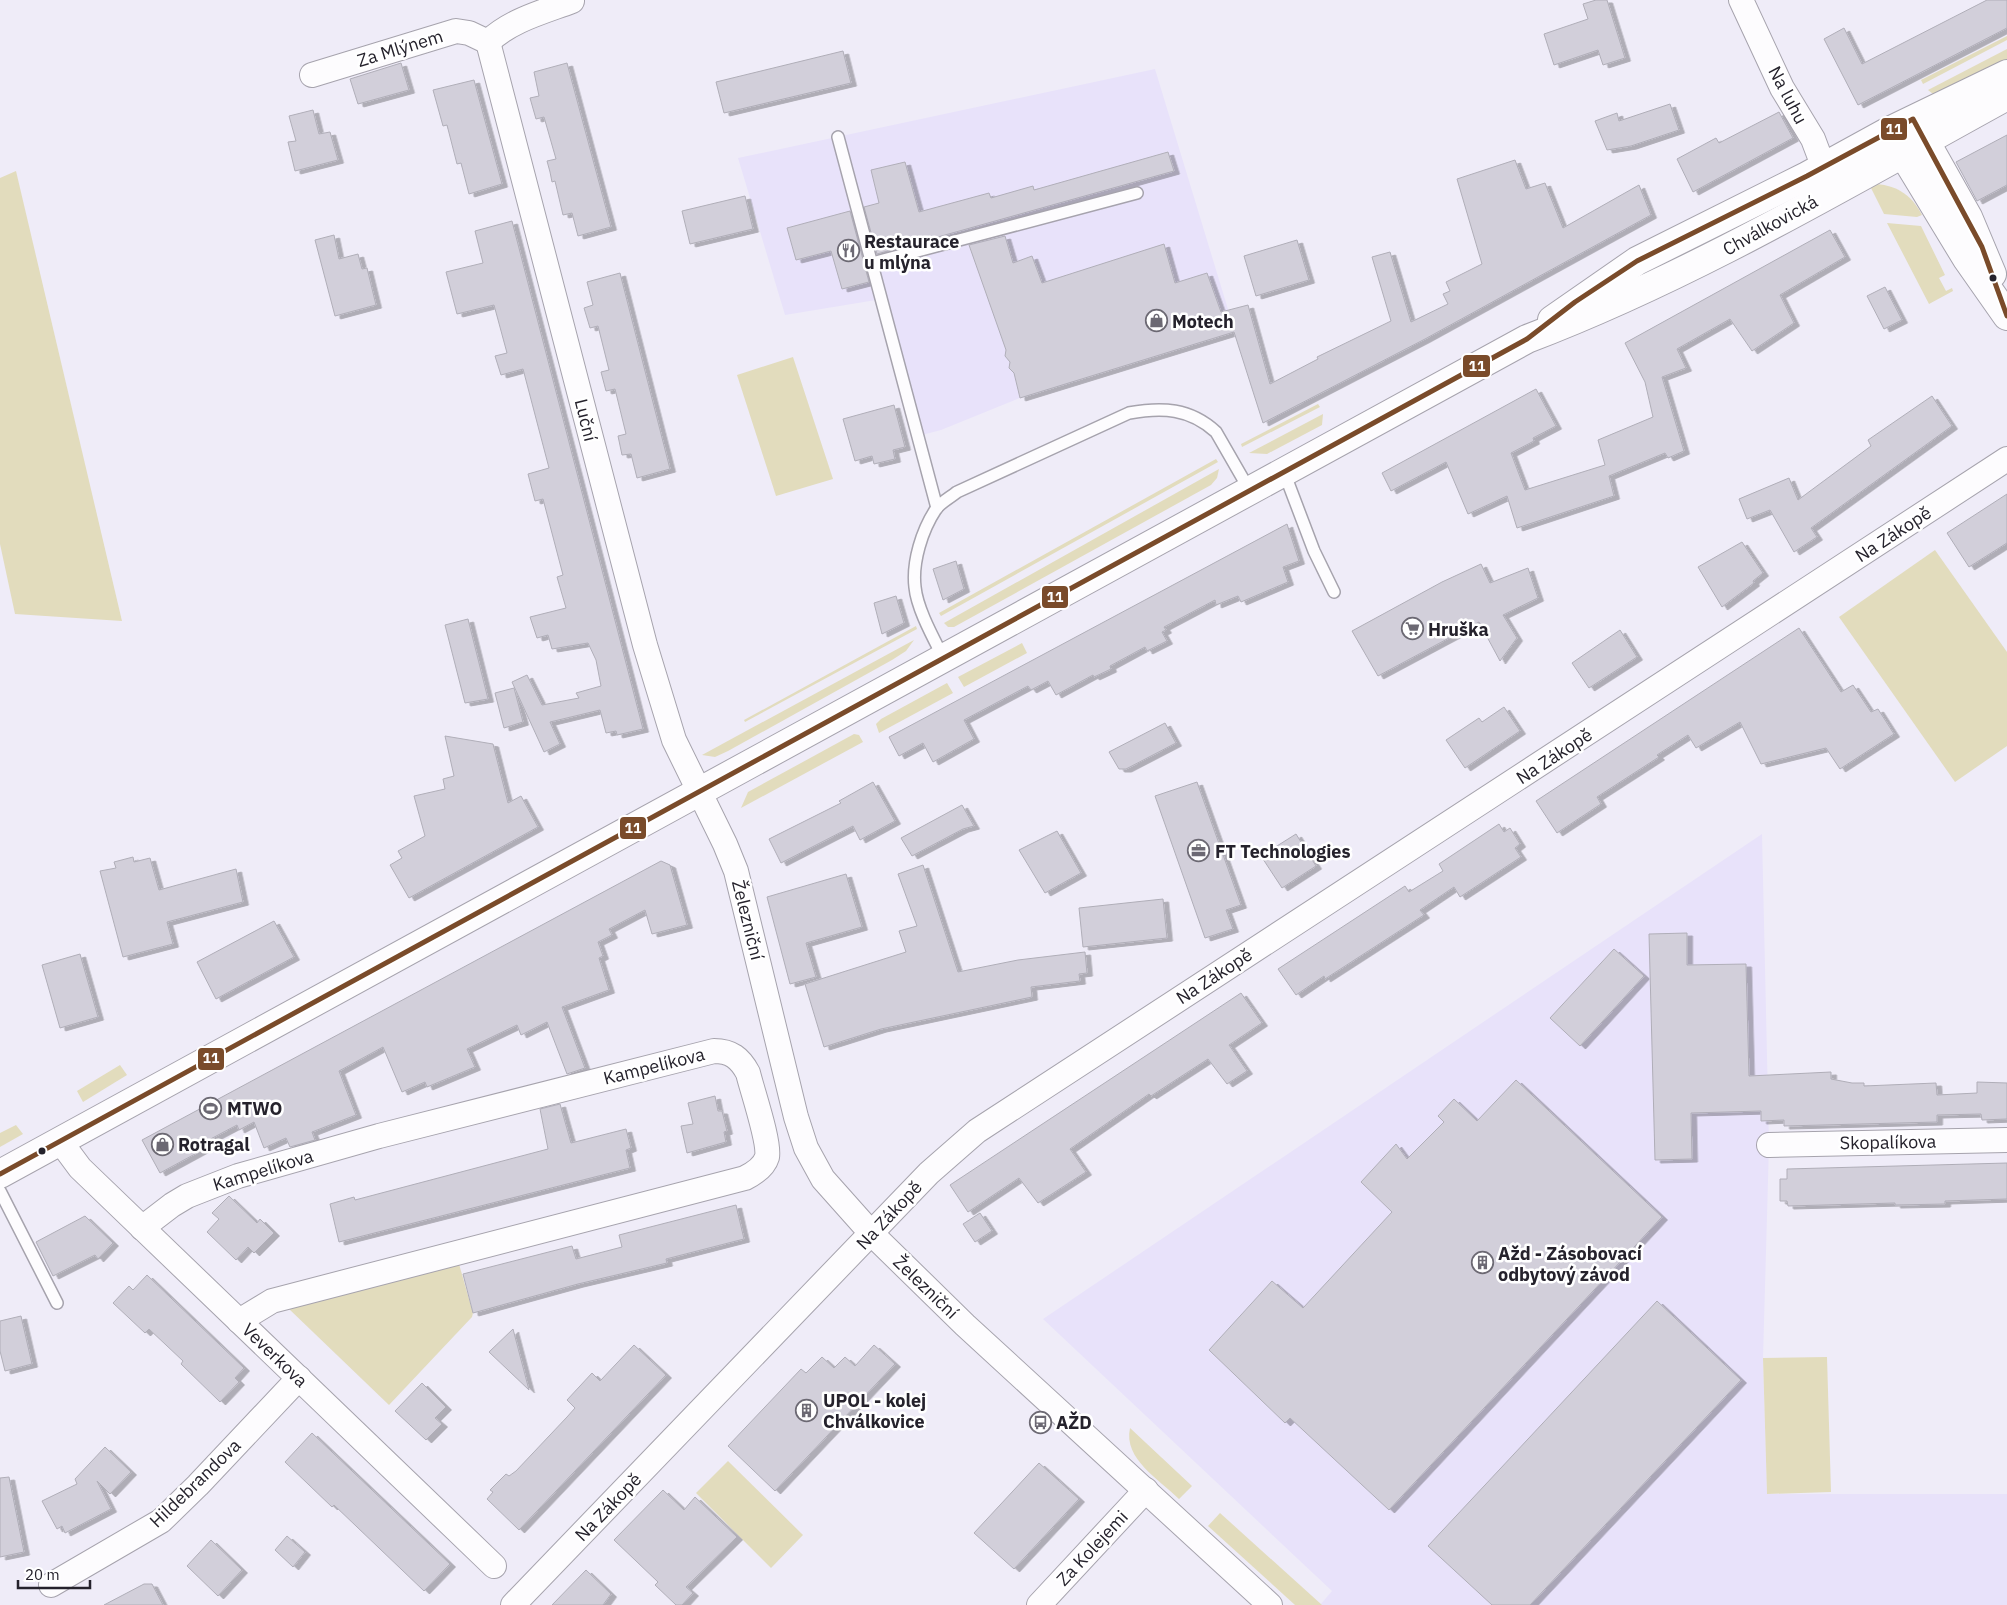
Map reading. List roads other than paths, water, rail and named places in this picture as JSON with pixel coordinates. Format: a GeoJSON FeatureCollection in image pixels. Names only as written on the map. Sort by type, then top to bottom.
{"type":"FeatureCollection","features":[{"type":"Feature","properties":{"kind":"main road","name":"Chválkovická"},"geometry":{"type":"LineString","coordinates":[[0,1174],[1527,339],[1597,312],[1694,266],[1828,179],[1908,136],[2007,74]]}},
{"type":"Feature","properties":{"kind":"main road","name":"Chválkovická"},"geometry":{"type":"LineString","coordinates":[[1908,136],[2007,96]]}},
{"type":"Feature","properties":{"kind":"main road"},"geometry":{"type":"LineString","coordinates":[[1908,136],[1982,246],[2007,316]]}},
{"type":"Feature","properties":{"kind":"street","name":"Na luhu"},"geometry":{"type":"LineString","coordinates":[[1740,0],[1782,88],[1813,139],[1828,179]]}},
{"type":"Feature","properties":{"kind":"street"},"geometry":{"type":"LineString","coordinates":[[488,42],[506,27],[572,1]]}},
{"type":"Feature","properties":{"kind":"street","name":"Za Mlýnem"},"geometry":{"type":"LineString","coordinates":[[312,75],[456,31],[469,33],[488,42]]}},
{"type":"Feature","properties":{"kind":"street","name":"Luční"},"geometry":{"type":"LineString","coordinates":[[488,42],[645,645],[670,730],[698,792]]}},
{"type":"Feature","properties":{"kind":"street","name":"Na Zákopě"},"geometry":{"type":"LineString","coordinates":[[513,1605],[939,1163],[977,1132],[2007,459]]}},
{"type":"Feature","properties":{"kind":"street","name":"Železniční"},"geometry":{"type":"LineString","coordinates":[[698,792],[719,831],[736,871],[796,1117],[806,1148],[829,1187],[872,1234],[965,1325],[1270,1605]]}},
{"type":"Feature","properties":{"kind":"street","name":"Kampelíkova"},"geometry":{"type":"LineString","coordinates":[[142,1228],[187,1196],[238,1176],[379,1136],[651,1066],[714,1051],[724,1051],[738,1059],[748,1073],[766,1143],[767,1156],[762,1165],[745,1178],[272,1301],[239,1321]]}},
{"type":"Feature","properties":{"kind":"street","name":"Skopalíkova"},"geometry":{"type":"LineString","coordinates":[[1769,1145],[2007,1140]]}},
{"type":"Feature","properties":{"kind":"street","name":"Veverkova"},"geometry":{"type":"LineString","coordinates":[[60,1142],[80,1168],[494,1566]]}},
{"type":"Feature","properties":{"kind":"street","name":"Hildebrandova"},"geometry":{"type":"LineString","coordinates":[[51,1585],[161,1521],[198,1485],[298,1378]]}},
{"type":"Feature","properties":{"kind":"street","name":"Za Kolejemi"},"geometry":{"type":"LineString","coordinates":[[1039,1605],[1146,1490]]}},
{"type":"Feature","properties":{"kind":"lane"},"geometry":{"type":"LineString","coordinates":[[838,137],[937,508]]}},
{"type":"Feature","properties":{"kind":"lane"},"geometry":{"type":"LineString","coordinates":[[872,263],[1137,193]]}},
{"type":"Feature","properties":{"kind":"lane"},"geometry":{"type":"LineString","coordinates":[[944,659],[924,616],[915,588],[916,560],[925,531],[937,508],[957,492],[1129,413],[1150,409],[1167,409],[1188,413],[1209,425],[1216,432],[1250,490]]}},
{"type":"Feature","properties":{"kind":"lane"},"geometry":{"type":"LineString","coordinates":[[1284,472],[1314,551],[1334,592]]}},
{"type":"Feature","properties":{"kind":"lane"},"geometry":{"type":"LineString","coordinates":[[0,1191],[58,1303]]}},
{"type":"Feature","properties":{"kind":"place","name":"Restaurace u mlýna"},"geometry":{"type":"Point","coordinates":[848,251]}},
{"type":"Feature","properties":{"kind":"place","name":"Motech"},"geometry":{"type":"Point","coordinates":[1156,321]}},
{"type":"Feature","properties":{"kind":"place","name":"Hruška"},"geometry":{"type":"Point","coordinates":[1412,629]}},
{"type":"Feature","properties":{"kind":"place","name":"FT Technologies"},"geometry":{"type":"Point","coordinates":[1199,851]}},
{"type":"Feature","properties":{"kind":"place","name":"MTWO"},"geometry":{"type":"Point","coordinates":[211,1108]}},
{"type":"Feature","properties":{"kind":"place","name":"Rotragal"},"geometry":{"type":"Point","coordinates":[162,1144]}},
{"type":"Feature","properties":{"kind":"place","name":"Ažd - Zásobovací odbytový závod"},"geometry":{"type":"Point","coordinates":[1482,1263]}},
{"type":"Feature","properties":{"kind":"place","name":"UPOL - kolej Chválkovice"},"geometry":{"type":"Point","coordinates":[807,1410]}},
{"type":"Feature","properties":{"kind":"place","name":"AŽD"},"geometry":{"type":"Point","coordinates":[1040,1422]}}]}
